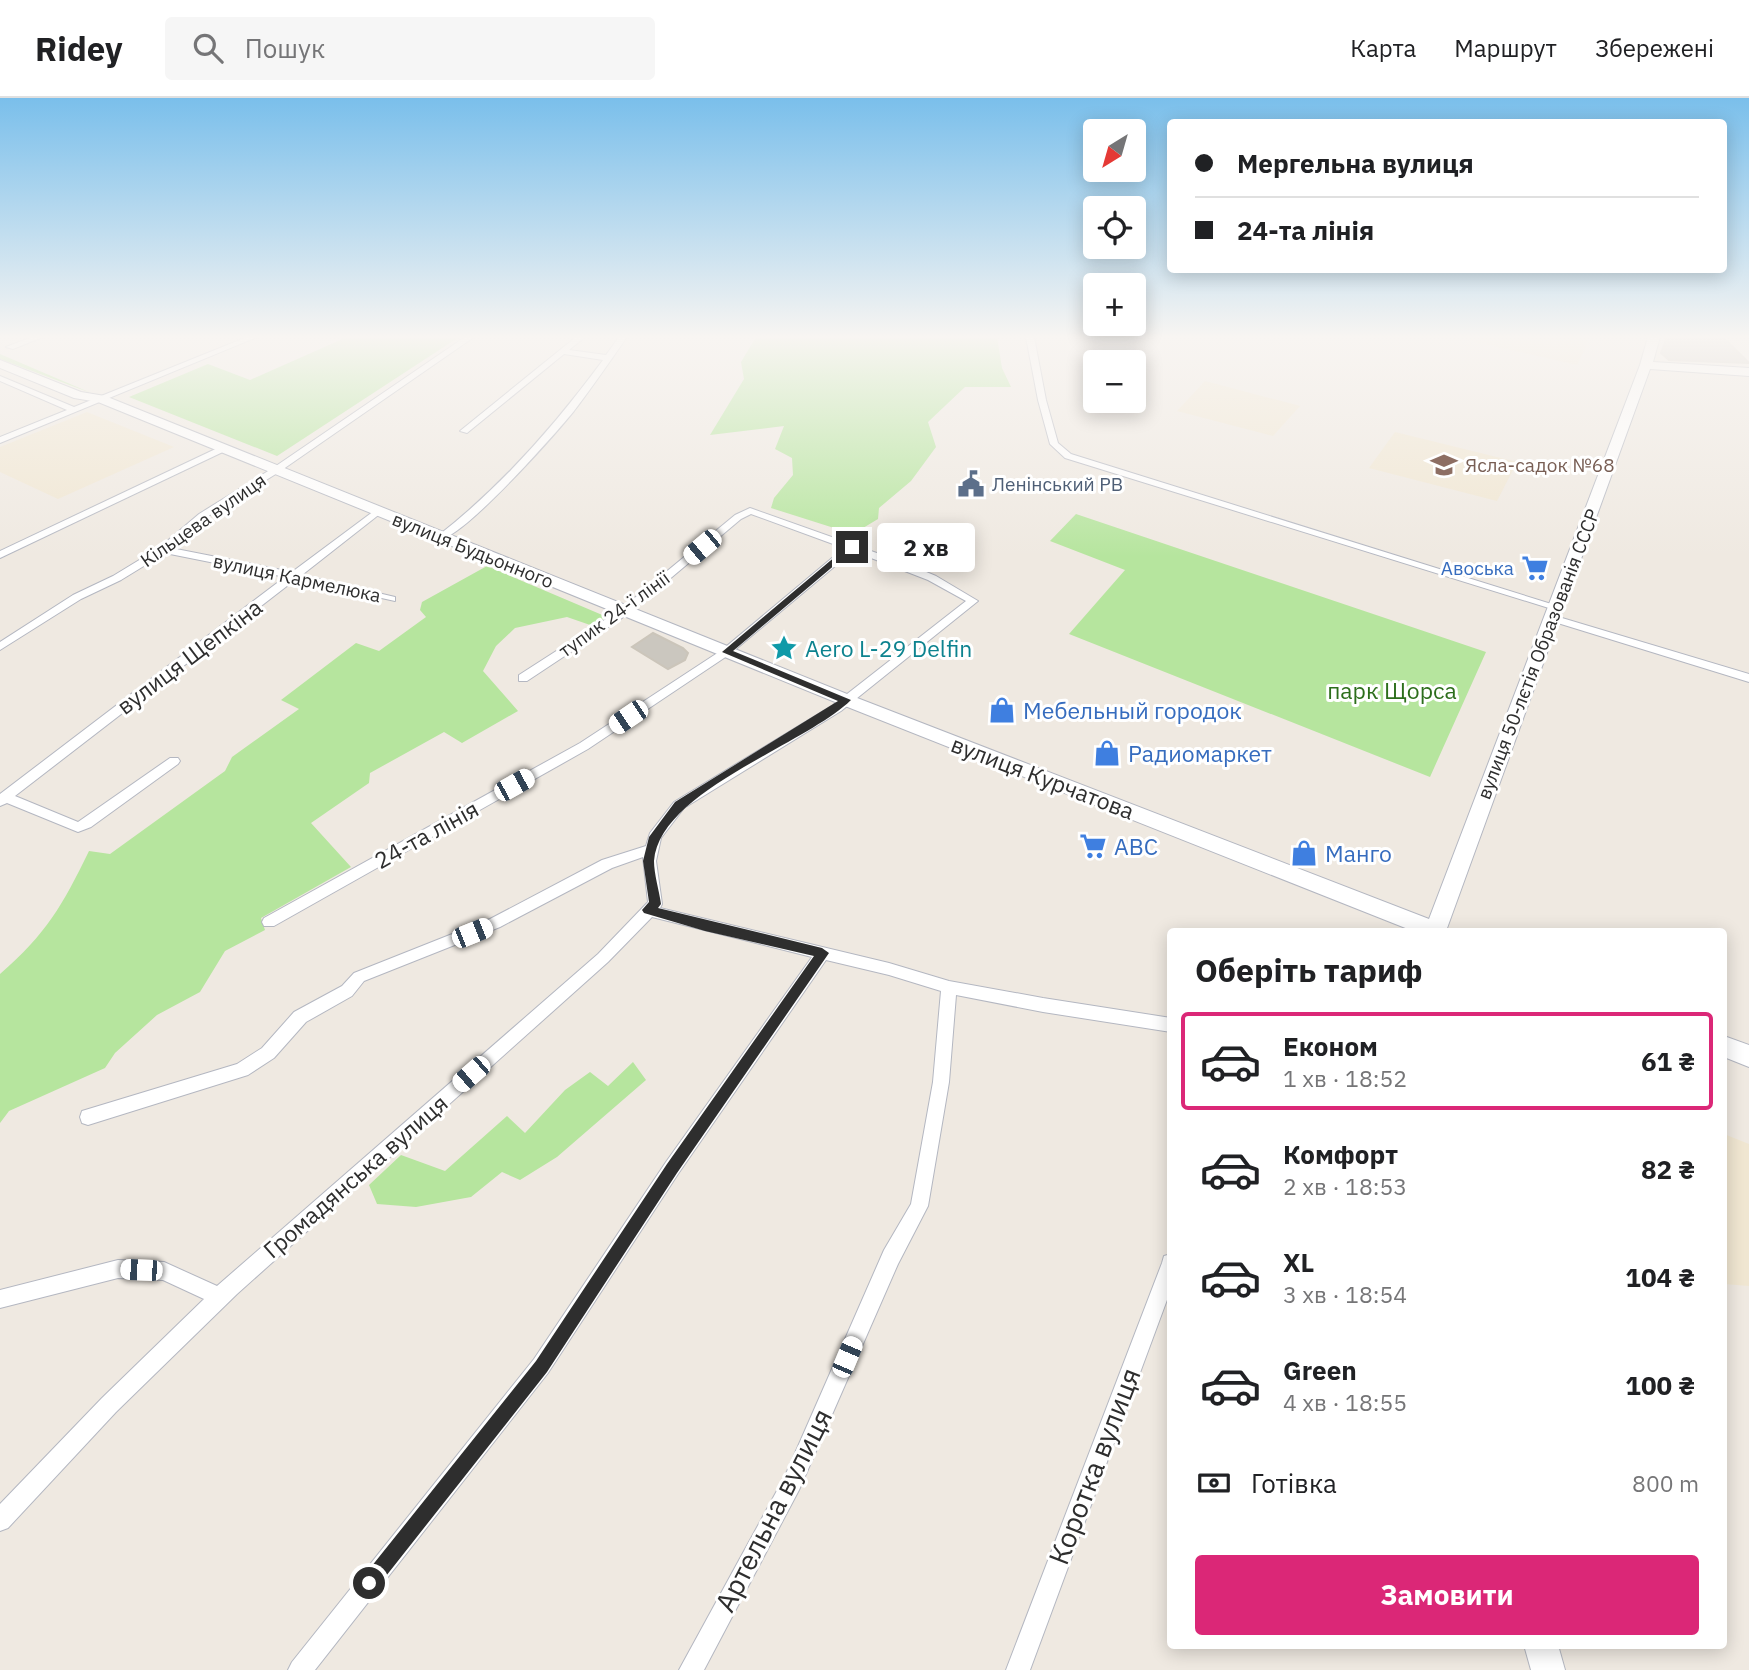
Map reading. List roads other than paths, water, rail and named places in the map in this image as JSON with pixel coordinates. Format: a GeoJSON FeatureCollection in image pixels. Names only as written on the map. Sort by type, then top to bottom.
{"type":"FeatureCollection","features":[{"type":"Feature","properties":{"kind":"main road","name":"вулиця Будьонного"},"geometry":{"type":"LineString","coordinates":[[129,410],[846,700]]}},
{"type":"Feature","properties":{"kind":"main road","name":"вулиця 50-лєтія Образованія СССР"},"geometry":{"type":"LineString","coordinates":[[1436,928],[1629,410]]}},
{"type":"Feature","properties":{"kind":"main road","name":"вулиця Курчатова"},"geometry":{"type":"LineString","coordinates":[[846,700],[1428,928]]}},
{"type":"Feature","properties":{"kind":"main road"},"geometry":{"type":"LineString","coordinates":[[1727,1047],[1749,1056]]}},
{"type":"Feature","properties":{"kind":"main road"},"geometry":{"type":"LineString","coordinates":[[1542,1649],[1548,1670]]}},
{"type":"Feature","properties":{"kind":"street"},"geometry":{"type":"LineString","coordinates":[[0,440],[73,410]]}},
{"type":"Feature","properties":{"kind":"street","name":"Кільцева вулиця"},"geometry":{"type":"LineString","coordinates":[[0,647],[77,597],[117,578],[163,550],[202,516],[276,470],[363,410]]}},
{"type":"Feature","properties":{"kind":"street"},"geometry":{"type":"LineString","coordinates":[[464,431],[490,410]]}},
{"type":"Feature","properties":{"kind":"street"},"geometry":{"type":"LineString","coordinates":[[443,537],[467,518],[531,456],[567,410]]}},
{"type":"Feature","properties":{"kind":"street"},"geometry":{"type":"LineString","coordinates":[[1044,410],[1054,444],[1068,456],[1749,678]]}},
{"type":"Feature","properties":{"kind":"street"},"geometry":{"type":"LineString","coordinates":[[0,555],[223,449]]}},
{"type":"Feature","properties":{"kind":"street","name":"вулиця Щепкіна"},"geometry":{"type":"LineString","coordinates":[[2,799],[378,511]]}},
{"type":"Feature","properties":{"kind":"street","name":"тупик 24-ї лінії"},"geometry":{"type":"LineString","coordinates":[[523,678],[624,612],[737,517],[750,511],[852,547]]}},
{"type":"Feature","properties":{"kind":"street"},"geometry":{"type":"LineString","coordinates":[[648,910],[655,904],[649,861],[655,837],[679,805],[846,700],[973,601],[932,578],[852,547]]}},
{"type":"Feature","properties":{"kind":"street","name":"24-та лінія"},"geometry":{"type":"LineString","coordinates":[[269,922],[584,746],[726,652],[852,547]]}},
{"type":"Feature","properties":{"kind":"street","name":"вулиця Кармелюка"},"geometry":{"type":"LineString","coordinates":[[163,550],[391,598]]}},
{"type":"Feature","properties":{"kind":"street"},"geometry":{"type":"LineString","coordinates":[[2,799],[78,827],[174,761]]}},
{"type":"Feature","properties":{"kind":"street"},"geometry":{"type":"LineString","coordinates":[[89,1117],[242,1070],[268,1053],[300,1017],[347,991],[359,977],[495,923],[607,864],[652,849]]}},
{"type":"Feature","properties":{"kind":"street"},"geometry":{"type":"LineString","coordinates":[[648,910],[889,969],[949,987],[1167,1024]]}},
{"type":"Feature","properties":{"kind":"street","name":"Громадянська вулиця"},"geometry":{"type":"LineString","coordinates":[[0,1520],[109,1405],[220,1297],[603,958],[648,910]]}},
{"type":"Feature","properties":{"kind":"street"},"geometry":{"type":"LineString","coordinates":[[300,1670],[541,1366],[672,1168],[822,953]]}},
{"type":"Feature","properties":{"kind":"street","name":"Артельна вулиця"},"geometry":{"type":"LineString","coordinates":[[691,1670],[792,1483],[891,1257],[919,1206],[941,1082],[949,987]]}},
{"type":"Feature","properties":{"kind":"street"},"geometry":{"type":"LineString","coordinates":[[0,1299],[118,1269],[164,1271],[220,1297]]}},
{"type":"Feature","properties":{"kind":"street","name":"Коротка вулиця"},"geometry":{"type":"LineString","coordinates":[[1017,1670],[1167,1274]]}},
{"type":"Feature","properties":{"kind":"place","name":"Ясла-садок №68"},"geometry":{"type":"Point","coordinates":[1444,465]}},
{"type":"Feature","properties":{"kind":"place","name":"Ленінський РВ"},"geometry":{"type":"Point","coordinates":[971,484]}},
{"type":"Feature","properties":{"kind":"place","name":"Авоська"},"geometry":{"type":"Point","coordinates":[1535,568]}},
{"type":"Feature","properties":{"kind":"place","name":"Aero L-29 Delfin"},"geometry":{"type":"Point","coordinates":[784,648]}},
{"type":"Feature","properties":{"kind":"place","name":"Мебельный городок"},"geometry":{"type":"Point","coordinates":[1002,710]}},
{"type":"Feature","properties":{"kind":"place","name":"Радиомаркет"},"geometry":{"type":"Point","coordinates":[1107,753]}},
{"type":"Feature","properties":{"kind":"place","name":"ABC"},"geometry":{"type":"Point","coordinates":[1093,846]}},
{"type":"Feature","properties":{"kind":"place","name":"Манго"},"geometry":{"type":"Point","coordinates":[1304,853]}},
{"type":"Feature","properties":{"kind":"park label","name":"парк Щорса"},"geometry":{"type":"Point","coordinates":[1392,690]}}]}
